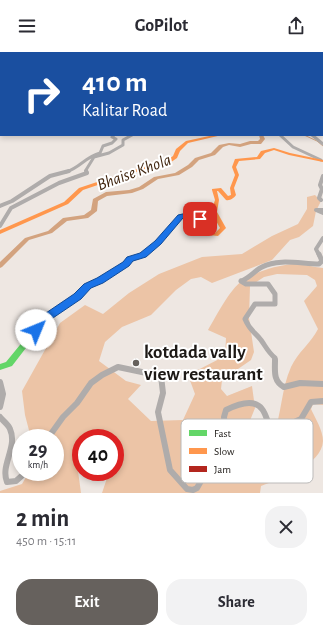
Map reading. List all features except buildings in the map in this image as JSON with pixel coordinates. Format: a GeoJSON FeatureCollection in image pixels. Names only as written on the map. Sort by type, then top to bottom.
{"type":"FeatureCollection","features":[{"type":"Feature","properties":{"kind":"street"},"geometry":{"type":"LineString","coordinates":[[100,153],[103,146],[112,143],[116,139],[112,137],[113,136]]}},
{"type":"Feature","properties":{"kind":"street"},"geometry":{"type":"LineString","coordinates":[[0,226],[11,208],[59,183],[87,173],[86,170],[94,157],[109,153],[123,145],[123,140],[130,136]]}},
{"type":"Feature","properties":{"kind":"street"},"geometry":{"type":"LineString","coordinates":[[0,232],[66,202],[75,193],[87,186],[144,168],[164,165],[176,157],[176,151],[181,146],[195,140],[215,136]]}},
{"type":"Feature","properties":{"kind":"street"},"geometry":{"type":"LineString","coordinates":[[280,136],[283,141],[290,146],[322,160]]}},
{"type":"Feature","properties":{"kind":"street"},"geometry":{"type":"LineString","coordinates":[[313,136],[323,144]]}},
{"type":"Feature","properties":{"kind":"street"},"geometry":{"type":"LineString","coordinates":[[0,367],[10,364],[44,320],[78,297],[87,286],[126,264],[130,259],[143,255],[158,243],[181,216],[187,215],[200,219],[209,225],[211,230],[210,234],[216,235],[223,228],[214,212],[217,200],[214,190],[219,189],[230,199],[234,195],[235,193],[232,188],[237,175],[234,167],[237,160],[258,158],[263,152],[274,149],[289,154],[322,160]]}},
{"type":"Feature","properties":{"kind":"street"},"geometry":{"type":"LineString","coordinates":[[0,206],[12,201],[50,176],[74,169],[90,156],[100,153],[109,153]]}},
{"type":"Feature","properties":{"kind":"street"},"geometry":{"type":"LineString","coordinates":[[322,201],[319,198],[322,189],[320,185],[323,176]]}},
{"type":"Feature","properties":{"kind":"street"},"geometry":{"type":"LineString","coordinates":[[323,210],[319,208],[316,210],[323,213]]}},
{"type":"Feature","properties":{"kind":"street"},"geometry":{"type":"LineString","coordinates":[[323,238],[316,249],[322,261],[319,264],[272,263],[259,268],[253,276],[241,281],[246,284],[268,284],[275,294],[275,304],[255,304],[245,319],[249,329],[260,339],[267,351],[275,358],[274,375],[279,384],[284,387],[300,383],[323,384]]}},
{"type":"Feature","properties":{"kind":"street"},"geometry":{"type":"LineString","coordinates":[[54,429],[63,417],[77,403],[91,383],[102,375],[118,367],[161,376],[163,393],[158,412],[170,470],[187,489],[193,490],[197,488],[200,483]]}},
{"type":"Feature","properties":{"kind":"street"},"geometry":{"type":"LineString","coordinates":[[0,382],[4,388],[3,399],[0,407]]}},
{"type":"Feature","properties":{"kind":"street"},"geometry":{"type":"LineString","coordinates":[[301,419],[311,402],[323,401]]}},
{"type":"Feature","properties":{"kind":"street"},"geometry":{"type":"LineString","coordinates":[[224,419],[226,410],[248,404],[255,404],[262,409],[267,419]]}},
{"type":"Feature","properties":{"kind":"street"},"geometry":{"type":"LineString","coordinates":[[0,417],[8,424],[12,441],[10,453],[3,470],[4,478],[7,482],[16,481]]}},
{"type":"Feature","properties":{"kind":"shaded area"},"geometry":{"type":"Polygon","coordinates":[[[315,195],[321,201],[316,211],[313,226],[299,237],[290,240],[272,260],[212,283],[201,277],[191,279],[176,290],[151,315],[122,327],[105,342],[99,361],[126,381],[141,385],[128,399],[151,421],[181,420],[181,483],[269,483],[261,486],[260,493],[102,493],[106,481],[124,481],[124,429],[72,429],[72,481],[79,481],[81,493],[0,493],[0,491],[22,484],[24,481],[64,481],[64,429],[29,429],[22,391],[60,323],[85,305],[103,314],[129,293],[159,274],[202,257],[242,254],[272,236],[298,224],[307,209],[307,197],[315,195]]]}},
{"type":"Feature","properties":{"kind":"shaded area"},"geometry":{"type":"Polygon","coordinates":[[[293,264],[323,268],[323,405],[313,404],[311,409],[323,437],[321,450],[313,460],[313,419],[278,419],[285,384],[291,367],[318,329],[304,301],[317,286],[315,280],[307,275],[277,274],[264,277],[250,286],[249,318],[254,352],[251,360],[222,380],[221,389],[227,396],[252,386],[255,408],[251,419],[183,419],[195,394],[188,375],[225,356],[226,338],[208,330],[224,303],[238,284],[254,274],[267,269],[293,264]]]}},
{"type":"Feature","properties":{"kind":"waterway","name":"Bhaise Khola"},"geometry":{"type":"LineString","coordinates":[[0,266],[27,239],[50,232],[65,219],[86,217],[94,211],[95,200],[106,194],[130,192],[141,188],[156,178],[177,174],[190,166],[197,159],[213,154],[221,146],[229,144],[240,146],[250,142],[259,143],[263,139],[262,136]]}},
{"type":"Feature","properties":{"kind":"waterway"},"geometry":{"type":"LineString","coordinates":[[306,136],[317,141],[323,146]]}},
{"type":"Feature","properties":{"kind":"traffic: fast"},"geometry":{"type":"LineString","coordinates":[[0,367],[9,364],[44,320],[78,297],[87,286],[145,253],[160,240],[181,216],[191,216],[201,219]]}},
{"type":"Feature","properties":{"kind":"traffic: slow"},"geometry":{"type":"LineString","coordinates":[[0,232],[66,203],[81,189],[144,168],[162,166],[175,157],[178,150],[187,142],[215,136]]}},
{"type":"Feature","properties":{"kind":"traffic: slow"},"geometry":{"type":"LineString","coordinates":[[201,219],[208,225],[210,234],[216,235],[223,228],[214,212],[217,200],[214,190],[219,189],[228,199],[234,195],[232,188],[237,175],[234,167],[237,160],[258,158],[263,152],[274,149],[289,154],[323,161]]}},
{"type":"Feature","properties":{"kind":"place","name":"kotdada vally view restaurant"},"geometry":{"type":"Point","coordinates":[136,363]}},
{"type":"Feature","properties":{"kind":"route"},"geometry":{"type":"LineString","coordinates":[[36,330],[44,320],[78,297],[87,286],[126,264],[130,259],[143,255],[158,243],[174,222],[181,216],[187,215],[200,219]]}}]}
